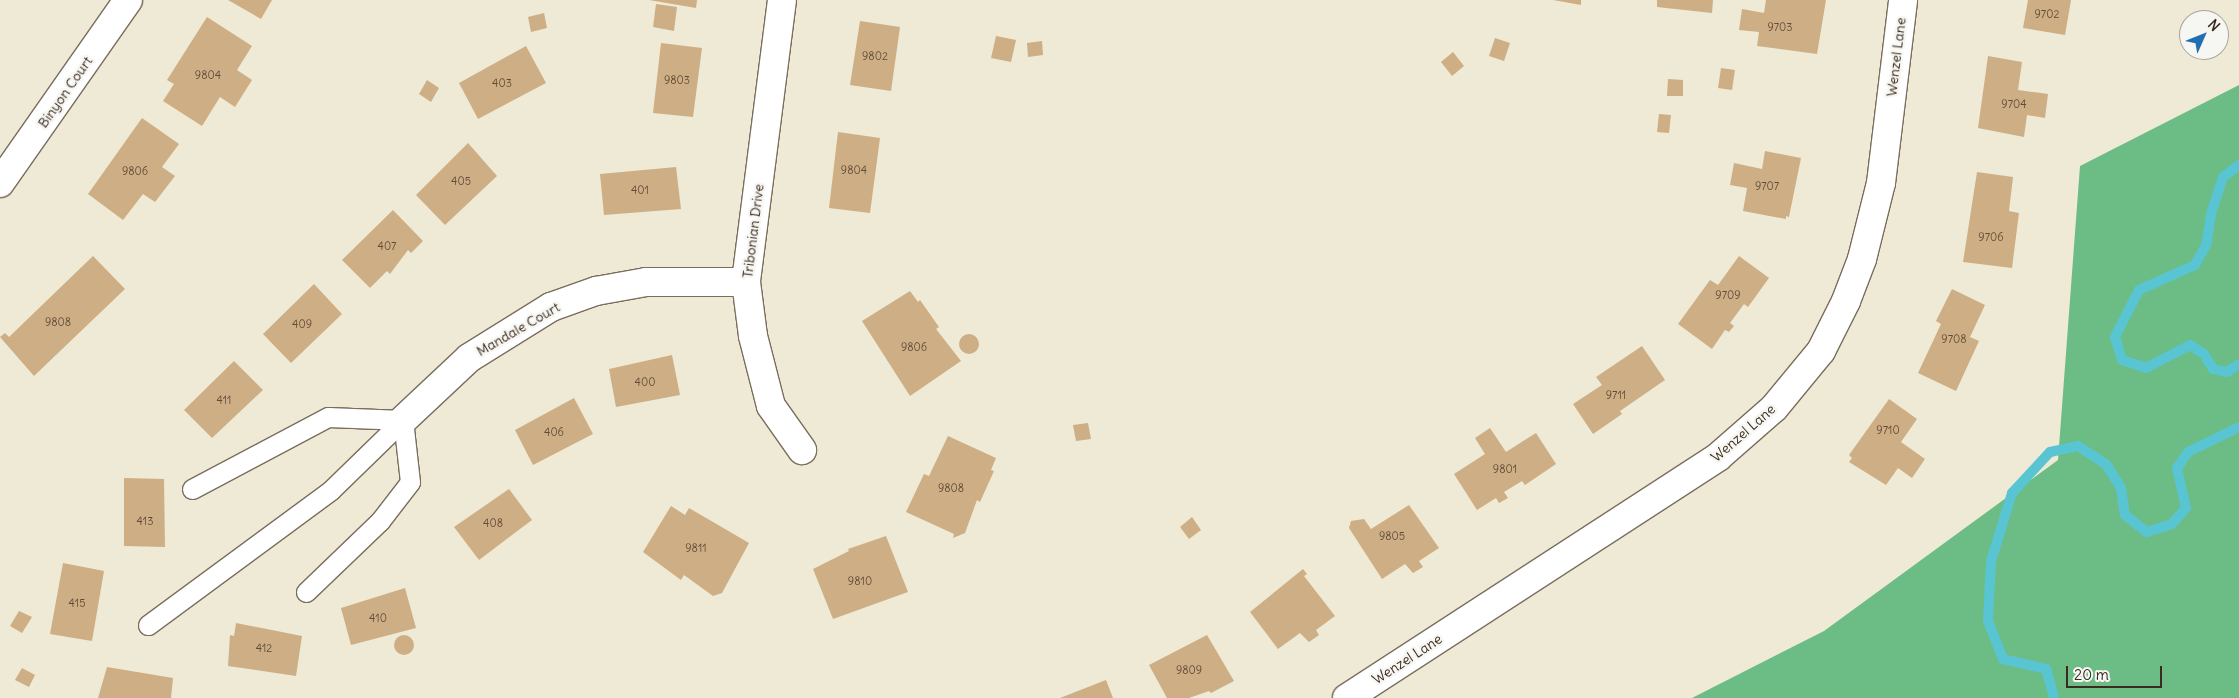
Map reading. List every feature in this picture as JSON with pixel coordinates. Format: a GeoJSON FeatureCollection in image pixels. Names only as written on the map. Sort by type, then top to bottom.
{"type":"FeatureCollection","features":[{"type":"Feature","properties":{"kind":"street","name":"Binyon Court"},"geometry":{"type":"LineString","coordinates":[[0,183],[128,0]]}},
{"type":"Feature","properties":{"kind":"street","name":"Tribonian Drive"},"geometry":{"type":"LineString","coordinates":[[782,0],[746,282],[753,336],[771,406],[802,450]]}},
{"type":"Feature","properties":{"kind":"street","name":"Wenzel Lane"},"geometry":{"type":"LineString","coordinates":[[1347,698],[1718,456],[1774,408],[1821,351],[1856,276],[1881,183],[1903,0]]}},
{"type":"Feature","properties":{"kind":"street","name":"Mandale Court"},"geometry":{"type":"LineString","coordinates":[[403,420],[469,358],[551,307],[596,291],[646,282],[746,282]]}},
{"type":"Feature","properties":{"kind":"lane"},"geometry":{"type":"LineString","coordinates":[[192,489],[328,417],[403,420]]}},
{"type":"Feature","properties":{"kind":"lane"},"geometry":{"type":"LineString","coordinates":[[306,592],[380,520],[410,482],[403,420]]}},
{"type":"Feature","properties":{"kind":"lane"},"geometry":{"type":"LineString","coordinates":[[148,625],[331,490],[403,420]]}},
{"type":"Feature","properties":{"kind":"green space"},"geometry":{"type":"Polygon","coordinates":[[[2239,85],[2239,698],[1692,698],[1824,631],[2058,460],[2080,166],[2239,85]]]}},
{"type":"Feature","properties":{"kind":"building"},"geometry":{"type":"Polygon","coordinates":[[[228,0],[272,0],[261,19],[228,0]]]}},
{"type":"Feature","properties":{"kind":"building"},"geometry":{"type":"Polygon","coordinates":[[[649,0],[697,0],[696,8],[649,0]]]}},
{"type":"Feature","properties":{"kind":"building"},"geometry":{"type":"Polygon","coordinates":[[[1553,0],[1581,0],[1581,5],[1553,0]]]}},
{"type":"Feature","properties":{"kind":"building"},"geometry":{"type":"Polygon","coordinates":[[[1657,0],[1713,0],[1712,13],[1657,7],[1657,0]]]}},
{"type":"Feature","properties":{"kind":"building"},"geometry":{"type":"Polygon","coordinates":[[[1766,0],[1826,0],[1817,54],[1757,46],[1759,32],[1739,30],[1742,9],[1764,13],[1766,0]]]}},
{"type":"Feature","properties":{"kind":"building"},"geometry":{"type":"Polygon","coordinates":[[[2028,0],[2071,0],[2065,35],[2023,28],[2028,0]]]}},
{"type":"Feature","properties":{"kind":"building"},"geometry":{"type":"Polygon","coordinates":[[[656,4],[677,7],[674,31],[653,27],[656,4]]]}},
{"type":"Feature","properties":{"kind":"building"},"geometry":{"type":"Polygon","coordinates":[[[544,13],[547,28],[531,32],[528,17],[544,13]]]}},
{"type":"Feature","properties":{"kind":"building"},"geometry":{"type":"Polygon","coordinates":[[[207,17],[252,46],[237,70],[252,80],[235,107],[220,97],[202,126],[163,101],[174,84],[167,80],[207,17]]]}},
{"type":"Feature","properties":{"kind":"building"},"geometry":{"type":"Polygon","coordinates":[[[860,21],[900,27],[891,91],[850,85],[860,21]]]}},
{"type":"Feature","properties":{"kind":"building"},"geometry":{"type":"Polygon","coordinates":[[[996,36],[1016,40],[1011,62],[991,58],[996,36]]]}},
{"type":"Feature","properties":{"kind":"building"},"geometry":{"type":"Polygon","coordinates":[[[1495,38],[1510,43],[1504,61],[1489,56],[1495,38]]]}},
{"type":"Feature","properties":{"kind":"building"},"geometry":{"type":"Polygon","coordinates":[[[1042,41],[1043,55],[1028,57],[1027,43],[1042,41]]]}},
{"type":"Feature","properties":{"kind":"building"},"geometry":{"type":"Polygon","coordinates":[[[661,43],[702,48],[693,117],[653,113],[661,43]]]}},
{"type":"Feature","properties":{"kind":"building"},"geometry":{"type":"Polygon","coordinates":[[[526,46],[546,83],[478,119],[459,83],[526,46]]]}},
{"type":"Feature","properties":{"kind":"building"},"geometry":{"type":"Polygon","coordinates":[[[1453,52],[1464,66],[1452,76],[1441,62],[1453,52]]]}},
{"type":"Feature","properties":{"kind":"building"},"geometry":{"type":"Polygon","coordinates":[[[1988,56],[2022,62],[2018,90],[2048,94],[2045,118],[2027,115],[2024,137],[1978,128],[1988,56]]]}},
{"type":"Feature","properties":{"kind":"building"},"geometry":{"type":"Polygon","coordinates":[[[1721,68],[1735,70],[1732,90],[1718,88],[1721,68]]]}},
{"type":"Feature","properties":{"kind":"building"},"geometry":{"type":"Polygon","coordinates":[[[1668,79],[1683,80],[1683,96],[1667,96],[1668,79]]]}},
{"type":"Feature","properties":{"kind":"building"},"geometry":{"type":"Polygon","coordinates":[[[427,80],[439,88],[431,102],[419,94],[427,80]]]}},
{"type":"Feature","properties":{"kind":"building"},"geometry":{"type":"Polygon","coordinates":[[[1659,114],[1671,115],[1669,133],[1657,132],[1659,114]]]}},
{"type":"Feature","properties":{"kind":"building"},"geometry":{"type":"Polygon","coordinates":[[[142,118],[179,144],[162,167],[175,176],[155,202],[143,194],[123,220],[88,194],[142,118]]]}},
{"type":"Feature","properties":{"kind":"building"},"geometry":{"type":"Polygon","coordinates":[[[838,132],[880,138],[870,213],[829,208],[838,132]]]}},
{"type":"Feature","properties":{"kind":"building"},"geometry":{"type":"Polygon","coordinates":[[[468,143],[497,176],[445,225],[416,195],[468,143]]]}},
{"type":"Feature","properties":{"kind":"building"},"geometry":{"type":"Polygon","coordinates":[[[1765,151],[1801,158],[1789,217],[1786,216],[1786,219],[1743,211],[1747,188],[1730,185],[1734,163],[1762,169],[1765,151]]]}},
{"type":"Feature","properties":{"kind":"building"},"geometry":{"type":"Polygon","coordinates":[[[676,167],[681,209],[604,215],[600,174],[676,167]]]}},
{"type":"Feature","properties":{"kind":"building"},"geometry":{"type":"Polygon","coordinates":[[[1977,172],[2013,177],[2009,211],[2019,213],[2012,268],[1963,262],[1977,172]]]}},
{"type":"Feature","properties":{"kind":"building"},"geometry":{"type":"Polygon","coordinates":[[[393,210],[423,241],[411,253],[408,250],[390,274],[387,271],[370,288],[342,260],[393,210]]]}},
{"type":"Feature","properties":{"kind":"building"},"geometry":{"type":"Polygon","coordinates":[[[93,256],[125,289],[34,376],[0,337],[5,333],[9,337],[93,256]]]}},
{"type":"Feature","properties":{"kind":"building"},"geometry":{"type":"Polygon","coordinates":[[[1739,256],[1769,278],[1748,307],[1744,304],[1730,323],[1734,326],[1729,332],[1725,330],[1712,349],[1678,324],[1710,280],[1718,285],[1739,256]]]}},
{"type":"Feature","properties":{"kind":"building"},"geometry":{"type":"Polygon","coordinates":[[[314,284],[342,314],[291,363],[263,334],[314,284]]]}},
{"type":"Feature","properties":{"kind":"building"},"geometry":{"type":"Polygon","coordinates":[[[1952,289],[1985,305],[1970,337],[1979,341],[1956,391],[1918,373],[1941,324],[1936,321],[1952,289]]]}},
{"type":"Feature","properties":{"kind":"building"},"geometry":{"type":"Polygon","coordinates":[[[910,291],[918,302],[920,300],[939,327],[936,329],[961,361],[910,396],[862,321],[910,291]]]}},
{"type":"Feature","properties":{"kind":"building"},"geometry":{"type":"Polygon","coordinates":[[[969,334],[976,337],[979,344],[976,351],[969,354],[962,351],[959,344],[962,337],[969,334]]]}},
{"type":"Feature","properties":{"kind":"building"},"geometry":{"type":"Polygon","coordinates":[[[1642,346],[1665,380],[1620,411],[1622,414],[1593,434],[1573,404],[1602,385],[1596,377],[1642,346]]]}},
{"type":"Feature","properties":{"kind":"building"},"geometry":{"type":"Polygon","coordinates":[[[672,355],[680,395],[616,407],[609,369],[672,355]]]}},
{"type":"Feature","properties":{"kind":"building"},"geometry":{"type":"Polygon","coordinates":[[[234,361],[263,390],[212,438],[184,410],[234,361]]]}},
{"type":"Feature","properties":{"kind":"building"},"geometry":{"type":"Polygon","coordinates":[[[574,398],[593,434],[533,465],[515,430],[574,398]]]}},
{"type":"Feature","properties":{"kind":"building"},"geometry":{"type":"Polygon","coordinates":[[[1889,399],[1917,419],[1901,442],[1925,459],[1912,478],[1898,468],[1886,485],[1849,462],[1852,458],[1849,455],[1889,399]]]}},
{"type":"Feature","properties":{"kind":"building"},"geometry":{"type":"Polygon","coordinates":[[[1088,423],[1091,439],[1076,441],[1073,425],[1088,423]]]}},
{"type":"Feature","properties":{"kind":"building"},"geometry":{"type":"Polygon","coordinates":[[[1490,428],[1506,452],[1536,433],[1556,464],[1525,485],[1522,481],[1504,492],[1508,498],[1499,503],[1496,498],[1477,510],[1454,474],[1485,454],[1475,438],[1490,428]]]}},
{"type":"Feature","properties":{"kind":"building"},"geometry":{"type":"Polygon","coordinates":[[[948,436],[996,458],[991,470],[994,471],[980,502],[977,500],[965,533],[953,538],[954,534],[906,512],[924,474],[929,476],[948,436]]]}},
{"type":"Feature","properties":{"kind":"building"},"geometry":{"type":"Polygon","coordinates":[[[124,478],[164,479],[165,547],[124,546],[124,478]]]}},
{"type":"Feature","properties":{"kind":"building"},"geometry":{"type":"Polygon","coordinates":[[[509,489],[532,520],[479,560],[454,527],[509,489]]]}},
{"type":"Feature","properties":{"kind":"building"},"geometry":{"type":"Polygon","coordinates":[[[1409,505],[1439,548],[1419,561],[1423,567],[1413,573],[1405,564],[1382,579],[1349,528],[1351,521],[1364,519],[1371,529],[1409,505]]]}},
{"type":"Feature","properties":{"kind":"building"},"geometry":{"type":"Polygon","coordinates":[[[671,506],[685,515],[689,508],[749,543],[722,593],[713,596],[684,575],[681,580],[643,552],[671,506]]]}},
{"type":"Feature","properties":{"kind":"building"},"geometry":{"type":"Polygon","coordinates":[[[1192,517],[1201,530],[1189,539],[1180,527],[1192,517]]]}},
{"type":"Feature","properties":{"kind":"building"},"geometry":{"type":"Polygon","coordinates":[[[886,536],[908,592],[833,619],[813,569],[849,551],[848,549],[886,536]]]}},
{"type":"Feature","properties":{"kind":"building"},"geometry":{"type":"Polygon","coordinates":[[[63,563],[104,571],[92,641],[50,634],[63,563]]]}},
{"type":"Feature","properties":{"kind":"building"},"geometry":{"type":"Polygon","coordinates":[[[1303,569],[1307,574],[1304,576],[1335,616],[1316,630],[1319,635],[1309,642],[1300,633],[1278,649],[1250,612],[1303,569]]]}},
{"type":"Feature","properties":{"kind":"building"},"geometry":{"type":"Polygon","coordinates":[[[405,588],[416,628],[351,645],[341,608],[405,588]]]}},
{"type":"Feature","properties":{"kind":"building"},"geometry":{"type":"Polygon","coordinates":[[[19,611],[32,617],[22,633],[10,626],[19,611]]]}},
{"type":"Feature","properties":{"kind":"building"},"geometry":{"type":"Polygon","coordinates":[[[236,623],[302,636],[296,676],[228,666],[230,635],[234,636],[236,623]]]}},
{"type":"Feature","properties":{"kind":"building"},"geometry":{"type":"Polygon","coordinates":[[[404,635],[411,638],[414,645],[411,652],[404,655],[397,652],[394,645],[397,638],[404,635]]]}},
{"type":"Feature","properties":{"kind":"building"},"geometry":{"type":"Polygon","coordinates":[[[1207,635],[1234,681],[1211,693],[1209,691],[1189,698],[1167,698],[1149,665],[1207,635]]]}},
{"type":"Feature","properties":{"kind":"building"},"geometry":{"type":"Polygon","coordinates":[[[107,667],[173,678],[171,698],[98,698],[107,667]]]}},
{"type":"Feature","properties":{"kind":"building"},"geometry":{"type":"Polygon","coordinates":[[[22,668],[35,675],[29,687],[15,680],[22,668]]]}},
{"type":"Feature","properties":{"kind":"building"},"geometry":{"type":"Polygon","coordinates":[[[1106,680],[1113,698],[1060,698],[1106,680]]]}},
{"type":"Feature","properties":{"kind":"waterway"},"geometry":{"type":"LineString","coordinates":[[2239,165],[2223,177],[2211,215],[2206,245],[2195,265],[2139,290],[2115,337],[2122,360],[2146,368],[2190,345],[2204,354],[2213,369],[2227,372],[2239,364]]}},
{"type":"Feature","properties":{"kind":"waterway"},"geometry":{"type":"LineString","coordinates":[[2054,698],[2046,669],[2003,659],[1988,621],[1991,561],[2012,493],[2050,452],[2078,446],[2106,464],[2121,488],[2125,515],[2147,532],[2172,524],[2186,508],[2177,468],[2188,452],[2239,427]]}}]}
